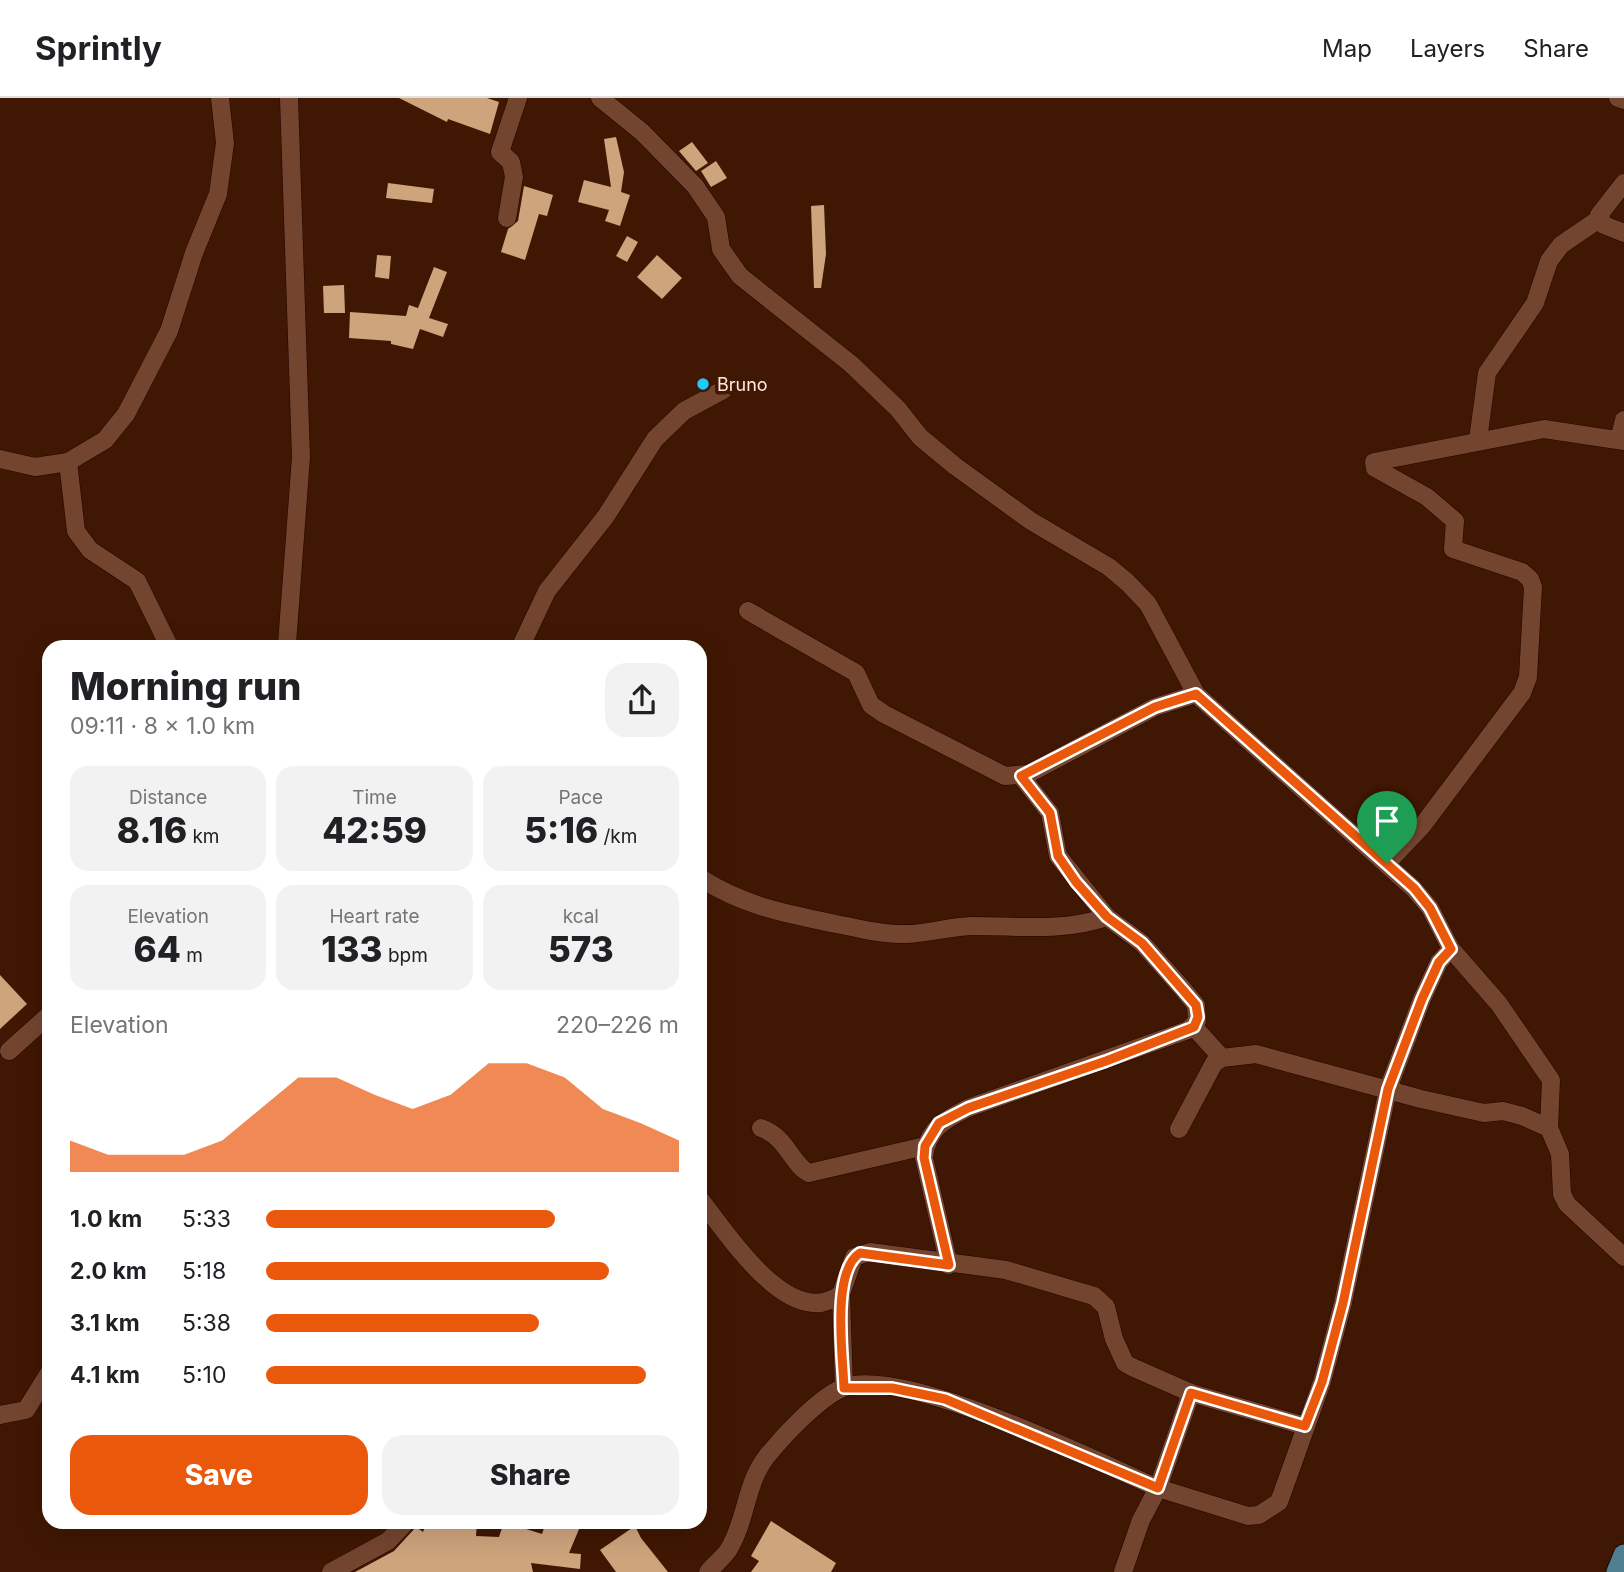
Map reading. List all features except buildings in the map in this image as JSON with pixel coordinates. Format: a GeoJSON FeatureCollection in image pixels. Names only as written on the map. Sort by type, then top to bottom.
{"type":"FeatureCollection","features":[{"type":"Feature","properties":{"kind":"main road"},"geometry":{"type":"LineString","coordinates":[[1617,1572],[1624,1555]]}},
{"type":"Feature","properties":{"kind":"street"},"geometry":{"type":"LineString","coordinates":[[0,459],[34,467],[68,462],[105,440],[126,415],[169,331],[194,253],[218,194],[225,143],[220,98]]}},
{"type":"Feature","properties":{"kind":"street"},"geometry":{"type":"LineString","coordinates":[[288,640],[301,457],[289,98]]}},
{"type":"Feature","properties":{"kind":"street"},"geometry":{"type":"LineString","coordinates":[[507,218],[514,177],[511,162],[500,152],[518,98]]}},
{"type":"Feature","properties":{"kind":"street"},"geometry":{"type":"LineString","coordinates":[[600,98],[642,132],[695,186],[716,217],[721,249],[740,276],[851,364],[898,409],[920,437],[955,466],[1031,521],[1109,567],[1128,583],[1148,604],[1196,694],[1387,863],[1430,908],[1451,949],[1499,1004],[1551,1080],[1549,1128],[1560,1154],[1562,1194],[1567,1204],[1624,1257]]}},
{"type":"Feature","properties":{"kind":"street"},"geometry":{"type":"LineString","coordinates":[[1618,98],[1624,100]]}},
{"type":"Feature","properties":{"kind":"street"},"geometry":{"type":"LineString","coordinates":[[1624,183],[1599,213],[1599,219],[1604,225],[1624,233]]}},
{"type":"Feature","properties":{"kind":"street"},"geometry":{"type":"LineString","coordinates":[[1478,440],[1487,373],[1535,303],[1549,261],[1574,234],[1599,219]]}},
{"type":"Feature","properties":{"kind":"street"},"geometry":{"type":"LineString","coordinates":[[524,640],[547,592],[606,516],[655,439],[684,411],[723,390]]}},
{"type":"Feature","properties":{"kind":"street"},"geometry":{"type":"LineString","coordinates":[[1387,863],[1422,825],[1517,702],[1528,677],[1533,587],[1530,579],[1522,572],[1452,549],[1455,521],[1427,497],[1373,465],[1378,459],[1544,429],[1621,440],[1624,420]]}},
{"type":"Feature","properties":{"kind":"street"},"geometry":{"type":"LineString","coordinates":[[68,462],[76,531],[90,550],[137,581],[166,640]]}},
{"type":"Feature","properties":{"kind":"street"},"geometry":{"type":"LineString","coordinates":[[748,611],[856,673],[871,705],[884,714],[1005,776],[1021,776],[1155,707],[1196,694]]}},
{"type":"Feature","properties":{"kind":"street"},"geometry":{"type":"LineString","coordinates":[[949,1265],[924,1158],[925,1146],[939,1123],[968,1108],[1106,1061],[1194,1027],[1198,1017],[1196,1005],[1142,943],[1107,917],[1058,856],[1050,813],[1021,776]]}},
{"type":"Feature","properties":{"kind":"street"},"geometry":{"type":"LineString","coordinates":[[707,882],[742,902],[775,913],[873,933],[906,934],[969,926],[1053,929],[1083,925],[1107,917]]}},
{"type":"Feature","properties":{"kind":"street"},"geometry":{"type":"LineString","coordinates":[[708,1572],[729,1549],[749,1486],[767,1456],[807,1414],[844,1388],[892,1388],[945,1399],[1158,1488],[1241,1514],[1259,1515],[1279,1502],[1322,1382],[1343,1303],[1388,1089],[1422,999],[1439,962],[1451,949]]}},
{"type":"Feature","properties":{"kind":"street"},"geometry":{"type":"LineString","coordinates":[[9,1051],[42,1020]]}},
{"type":"Feature","properties":{"kind":"street"},"geometry":{"type":"LineString","coordinates":[[1194,1027],[1223,1058]]}},
{"type":"Feature","properties":{"kind":"street"},"geometry":{"type":"LineString","coordinates":[[1179,1129],[1206,1073],[1223,1058],[1256,1054],[1484,1112],[1512,1113],[1549,1128]]}},
{"type":"Feature","properties":{"kind":"street"},"geometry":{"type":"LineString","coordinates":[[761,1128],[771,1131],[792,1152],[802,1170],[809,1172],[925,1146]]}},
{"type":"Feature","properties":{"kind":"street"},"geometry":{"type":"LineString","coordinates":[[707,1207],[782,1293],[817,1303],[833,1300],[841,1293]]}},
{"type":"Feature","properties":{"kind":"street"},"geometry":{"type":"LineString","coordinates":[[844,1388],[841,1293],[854,1257],[860,1253],[1006,1270],[1099,1299],[1106,1307],[1112,1334],[1125,1363],[1143,1374],[1191,1393],[1305,1426]]}},
{"type":"Feature","properties":{"kind":"street"},"geometry":{"type":"LineString","coordinates":[[0,1415],[26,1410],[42,1384]]}},
{"type":"Feature","properties":{"kind":"street"},"geometry":{"type":"LineString","coordinates":[[1123,1572],[1141,1520],[1158,1488],[1191,1393]]}},
{"type":"Feature","properties":{"kind":"street"},"geometry":{"type":"LineString","coordinates":[[331,1572],[388,1541],[399,1529]]}},
{"type":"Feature","properties":{"kind":"place","name":"Bruno"},"geometry":{"type":"Point","coordinates":[703,384]}},
{"type":"Feature","properties":{"kind":"route"},"geometry":{"type":"LineString","coordinates":[[1196,694],[1387,863],[1414,888],[1430,908],[1451,949],[1439,962],[1422,999],[1388,1089],[1343,1303],[1322,1382],[1305,1426],[1191,1393],[1158,1488],[945,1399],[874,1386],[844,1388],[841,1293],[854,1257],[870,1252],[949,1265],[924,1158],[925,1146],[939,1123],[968,1108],[1188,1030],[1194,1027],[1198,1017],[1196,1005],[1142,943],[1107,917],[1076,882],[1058,856],[1053,843],[1050,813],[1041,805],[1021,776],[1129,719],[1155,707],[1196,694]]}}]}
